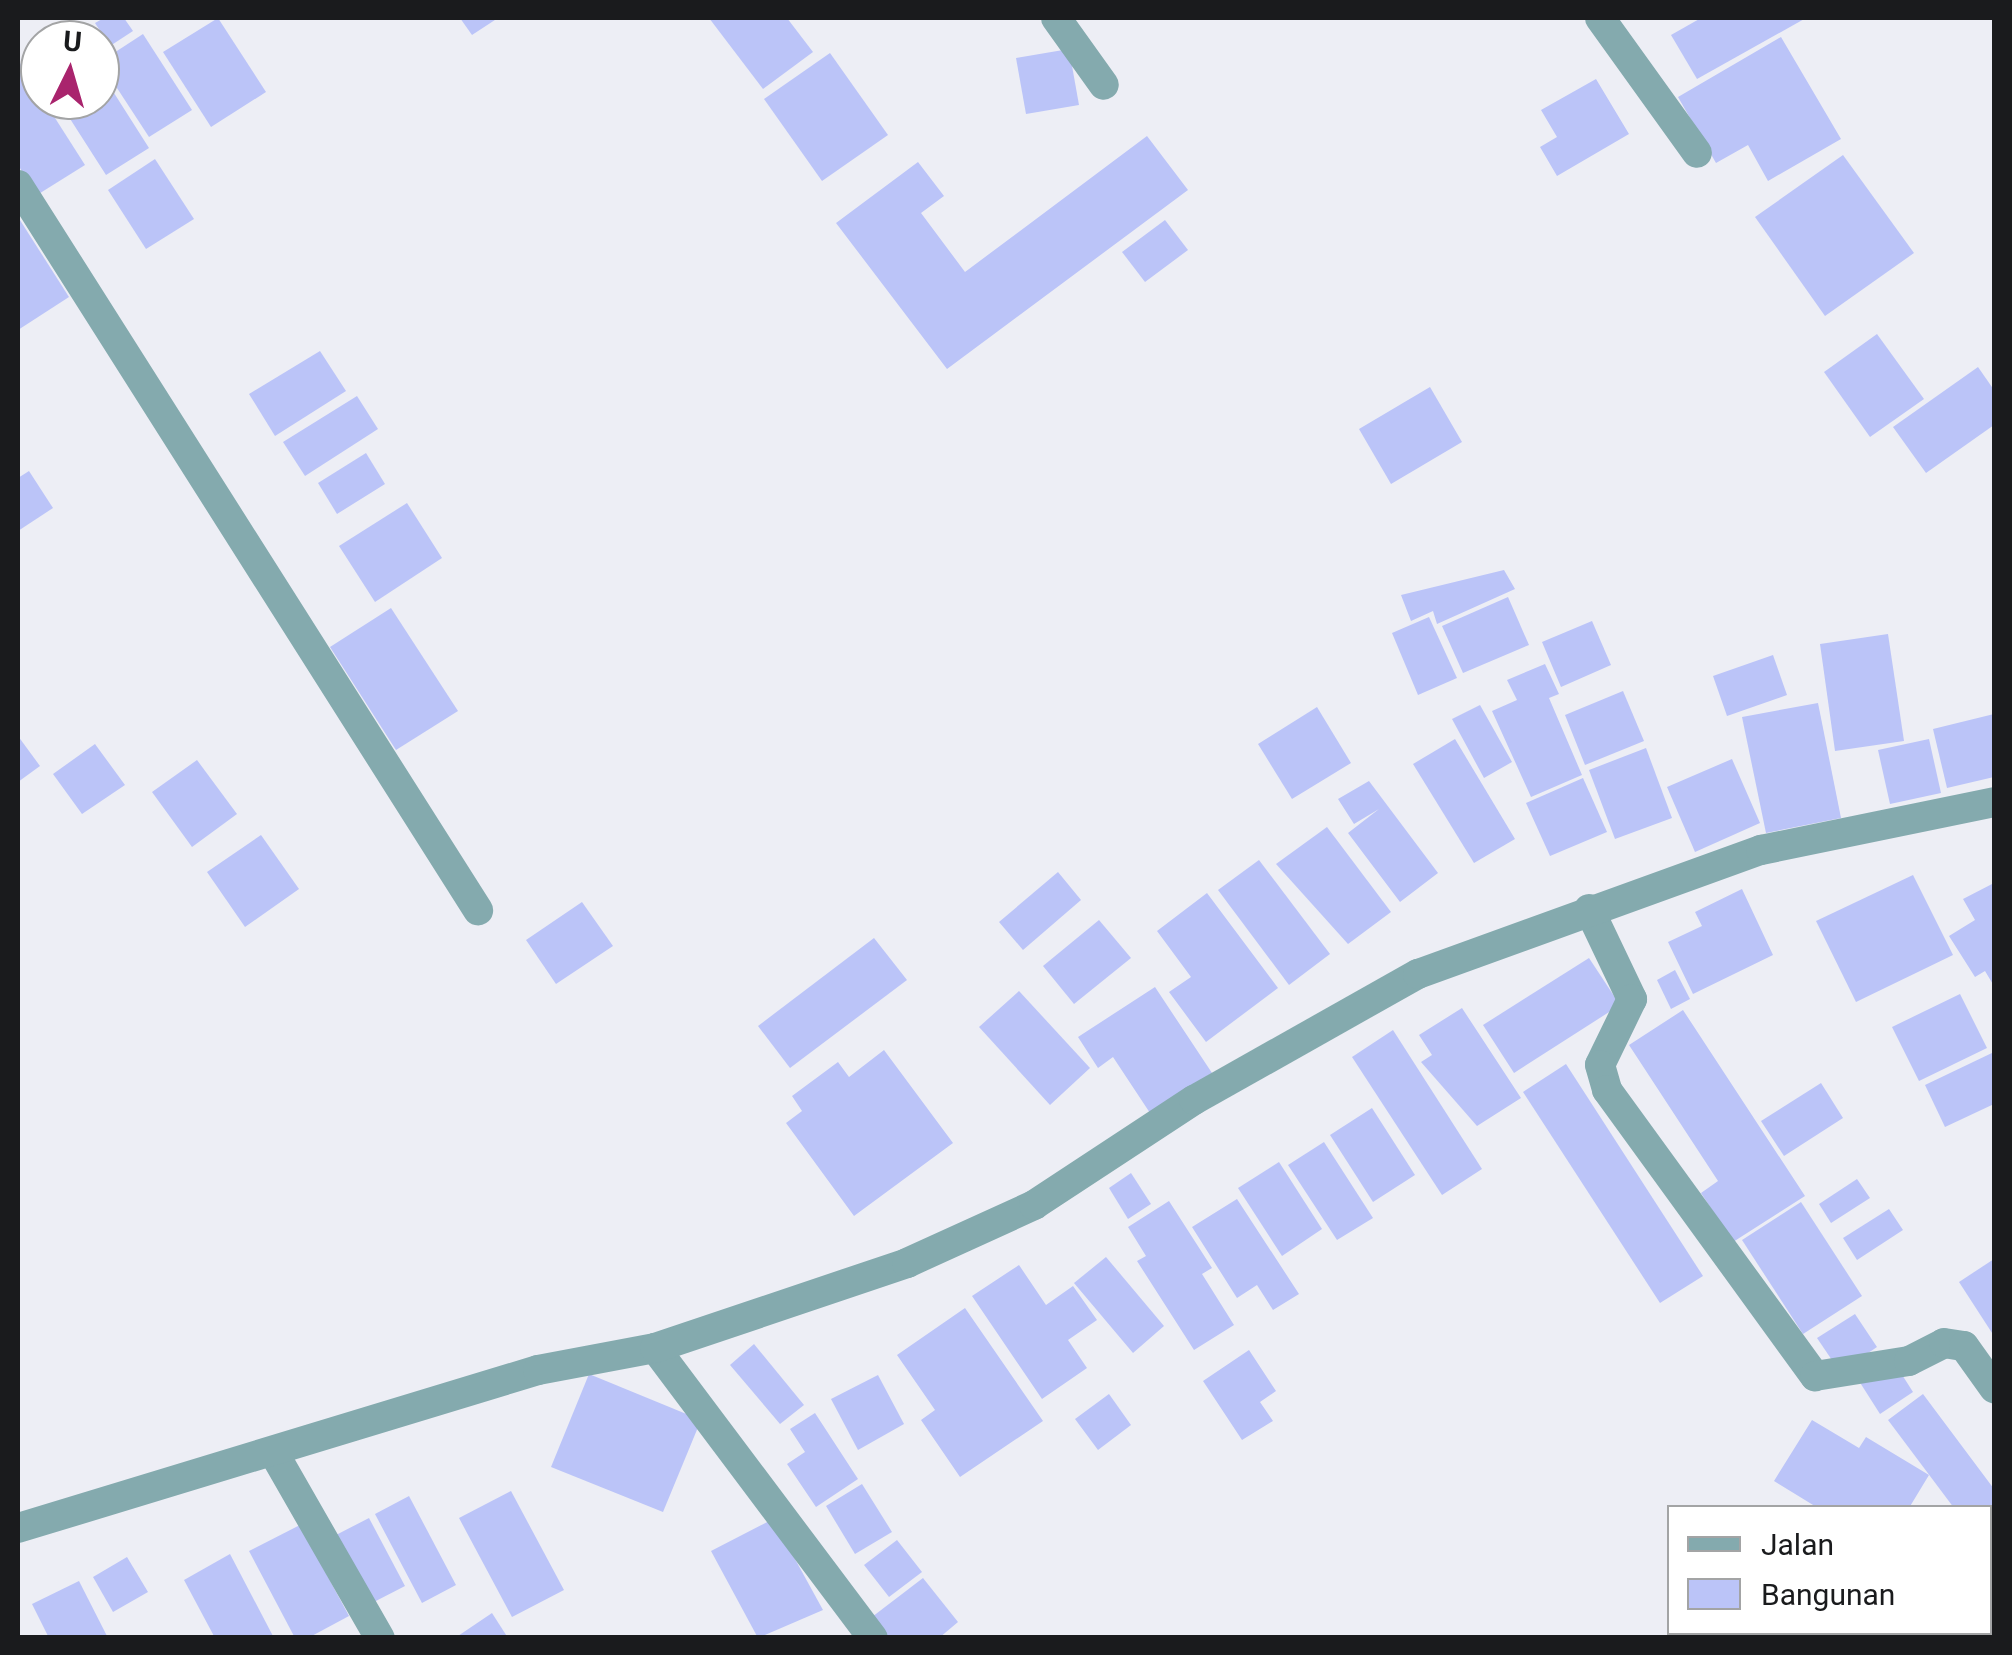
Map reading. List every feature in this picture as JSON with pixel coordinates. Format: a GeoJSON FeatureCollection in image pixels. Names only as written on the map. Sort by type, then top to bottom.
{"type":"FeatureCollection","features":[{"type":"Feature","properties":{"kind":"street"},"geometry":{"type":"LineString","coordinates":[[1056,18],[1104,85]]}},
{"type":"Feature","properties":{"kind":"street"},"geometry":{"type":"LineString","coordinates":[[1600,18],[1696,152]]}},
{"type":"Feature","properties":{"kind":"street"},"geometry":{"type":"LineString","coordinates":[[18,185],[478,910]]}},
{"type":"Feature","properties":{"kind":"street"},"geometry":{"type":"LineString","coordinates":[[18,1528],[275,1455],[538,1370],[655,1348],[977,1235],[1418,974],[1589,908],[1761,850],[1994,802]]}},
{"type":"Feature","properties":{"kind":"street"},"geometry":{"type":"LineString","coordinates":[[1589,908],[1632,999],[1600,1066],[1607,1090],[1815,1376],[1841,1378],[1872,1360],[1908,1361],[1944,1343],[1964,1346],[1994,1388]]}},
{"type":"Feature","properties":{"kind":"street"},"geometry":{"type":"LineString","coordinates":[[655,1348],[872,1638]]}},
{"type":"Feature","properties":{"kind":"street"},"geometry":{"type":"LineString","coordinates":[[275,1455],[380,1638]]}},
{"type":"Feature","properties":{"kind":"building"},"geometry":{"type":"Polygon","coordinates":[[[124,18],[133,31],[120,39],[120,20],[100,20],[124,18]]]}},
{"type":"Feature","properties":{"kind":"building"},"geometry":{"type":"Polygon","coordinates":[[[218,18],[266,92],[211,127],[163,52],[218,18]]]}},
{"type":"Feature","properties":{"kind":"building"},"geometry":{"type":"Polygon","coordinates":[[[460,18],[498,18],[472,35],[460,18]]]}},
{"type":"Feature","properties":{"kind":"building"},"geometry":{"type":"Polygon","coordinates":[[[709,18],[787,18],[813,52],[763,89],[709,18]]]}},
{"type":"Feature","properties":{"kind":"building"},"geometry":{"type":"Polygon","coordinates":[[[1701,18],[1806,18],[1697,79],[1671,35],[1701,18]]]}},
{"type":"Feature","properties":{"kind":"building"},"geometry":{"type":"Polygon","coordinates":[[[143,34],[192,110],[149,137],[120,93],[120,49],[143,34]]]}},
{"type":"Feature","properties":{"kind":"building"},"geometry":{"type":"Polygon","coordinates":[[[1781,37],[1841,139],[1768,181],[1748,145],[1716,163],[1678,97],[1781,37]]]}},
{"type":"Feature","properties":{"kind":"building"},"geometry":{"type":"Polygon","coordinates":[[[1069,49],[1079,105],[1026,114],[1016,58],[1069,49]]]}},
{"type":"Feature","properties":{"kind":"building"},"geometry":{"type":"Polygon","coordinates":[[[830,53],[888,135],[822,181],[764,99],[830,53]]]}},
{"type":"Feature","properties":{"kind":"building"},"geometry":{"type":"Polygon","coordinates":[[[18,60],[20,120],[56,120],[85,165],[37,195],[18,165],[18,60]]]}},
{"type":"Feature","properties":{"kind":"building"},"geometry":{"type":"Polygon","coordinates":[[[1596,79],[1629,134],[1557,176],[1540,147],[1557,137],[1541,110],[1596,79]]]}},
{"type":"Feature","properties":{"kind":"building"},"geometry":{"type":"Polygon","coordinates":[[[120,102],[149,148],[106,175],[71,120],[120,120],[120,102]]]}},
{"type":"Feature","properties":{"kind":"building"},"geometry":{"type":"Polygon","coordinates":[[[1147,136],[1188,190],[947,369],[836,223],[918,162],[944,196],[921,213],[965,272],[1147,136]]]}},
{"type":"Feature","properties":{"kind":"building"},"geometry":{"type":"Polygon","coordinates":[[[1843,155],[1914,253],[1825,316],[1755,217],[1843,155]]]}},
{"type":"Feature","properties":{"kind":"building"},"geometry":{"type":"Polygon","coordinates":[[[155,159],[194,219],[146,249],[108,190],[155,159]]]}},
{"type":"Feature","properties":{"kind":"building"},"geometry":{"type":"Polygon","coordinates":[[[18,217],[69,297],[18,330],[18,217]]]}},
{"type":"Feature","properties":{"kind":"building"},"geometry":{"type":"Polygon","coordinates":[[[1165,220],[1188,250],[1145,282],[1122,252],[1165,220]]]}},
{"type":"Feature","properties":{"kind":"building"},"geometry":{"type":"Polygon","coordinates":[[[1877,334],[1924,399],[1870,437],[1824,372],[1877,334]]]}},
{"type":"Feature","properties":{"kind":"building"},"geometry":{"type":"Polygon","coordinates":[[[320,351],[346,391],[275,436],[249,394],[320,351]]]}},
{"type":"Feature","properties":{"kind":"building"},"geometry":{"type":"Polygon","coordinates":[[[1978,367],[1994,390],[1994,425],[1926,473],[1893,427],[1978,367]]]}},
{"type":"Feature","properties":{"kind":"building"},"geometry":{"type":"Polygon","coordinates":[[[1430,387],[1462,442],[1391,484],[1359,429],[1430,387]]]}},
{"type":"Feature","properties":{"kind":"building"},"geometry":{"type":"Polygon","coordinates":[[[357,396],[378,429],[305,476],[283,442],[357,396]]]}},
{"type":"Feature","properties":{"kind":"building"},"geometry":{"type":"Polygon","coordinates":[[[366,453],[385,484],[337,514],[318,483],[366,453]]]}},
{"type":"Feature","properties":{"kind":"building"},"geometry":{"type":"Polygon","coordinates":[[[29,471],[53,508],[18,531],[18,478],[29,471]]]}},
{"type":"Feature","properties":{"kind":"building"},"geometry":{"type":"Polygon","coordinates":[[[407,503],[442,558],[375,602],[339,546],[407,503]]]}},
{"type":"Feature","properties":{"kind":"building"},"geometry":{"type":"Polygon","coordinates":[[[1504,570],[1515,589],[1437,624],[1433,611],[1411,621],[1401,595],[1504,570]]]}},
{"type":"Feature","properties":{"kind":"building"},"geometry":{"type":"Polygon","coordinates":[[[1508,597],[1529,645],[1463,673],[1442,626],[1508,597]]]}},
{"type":"Feature","properties":{"kind":"building"},"geometry":{"type":"Polygon","coordinates":[[[391,608],[458,711],[396,750],[330,647],[391,608]]]}},
{"type":"Feature","properties":{"kind":"building"},"geometry":{"type":"Polygon","coordinates":[[[1429,617],[1457,678],[1418,695],[1392,633],[1429,617]]]}},
{"type":"Feature","properties":{"kind":"building"},"geometry":{"type":"Polygon","coordinates":[[[1592,621],[1611,665],[1561,687],[1542,642],[1592,621]]]}},
{"type":"Feature","properties":{"kind":"building"},"geometry":{"type":"Polygon","coordinates":[[[1888,634],[1904,741],[1835,751],[1820,644],[1888,634]]]}},
{"type":"Feature","properties":{"kind":"building"},"geometry":{"type":"Polygon","coordinates":[[[1773,655],[1787,695],[1727,716],[1713,676],[1773,655]]]}},
{"type":"Feature","properties":{"kind":"building"},"geometry":{"type":"Polygon","coordinates":[[[1545,664],[1559,694],[1549,698],[1582,775],[1531,797],[1492,711],[1517,700],[1507,680],[1545,664]]]}},
{"type":"Feature","properties":{"kind":"building"},"geometry":{"type":"Polygon","coordinates":[[[1623,691],[1644,741],[1585,765],[1565,715],[1623,691]]]}},
{"type":"Feature","properties":{"kind":"building"},"geometry":{"type":"Polygon","coordinates":[[[1818,703],[1841,818],[1766,833],[1742,717],[1818,703]]]}},
{"type":"Feature","properties":{"kind":"building"},"geometry":{"type":"Polygon","coordinates":[[[1480,705],[1512,762],[1484,778],[1452,719],[1480,705]]]}},
{"type":"Feature","properties":{"kind":"building"},"geometry":{"type":"Polygon","coordinates":[[[1317,707],[1351,763],[1292,799],[1258,744],[1317,707]]]}},
{"type":"Feature","properties":{"kind":"building"},"geometry":{"type":"Polygon","coordinates":[[[1994,714],[1994,777],[1947,788],[1933,729],[1994,714]]]}},
{"type":"Feature","properties":{"kind":"building"},"geometry":{"type":"Polygon","coordinates":[[[18,736],[40,766],[18,782],[18,736]]]}},
{"type":"Feature","properties":{"kind":"building"},"geometry":{"type":"Polygon","coordinates":[[[1455,739],[1515,839],[1474,863],[1413,764],[1455,739]]]}},
{"type":"Feature","properties":{"kind":"building"},"geometry":{"type":"Polygon","coordinates":[[[1929,739],[1941,793],[1890,804],[1878,750],[1929,739]]]}},
{"type":"Feature","properties":{"kind":"building"},"geometry":{"type":"Polygon","coordinates":[[[95,744],[125,785],[82,814],[53,774],[95,744]]]}},
{"type":"Feature","properties":{"kind":"building"},"geometry":{"type":"Polygon","coordinates":[[[1646,748],[1672,818],[1615,839],[1589,770],[1646,748]]]}},
{"type":"Feature","properties":{"kind":"building"},"geometry":{"type":"Polygon","coordinates":[[[1732,759],[1760,823],[1695,852],[1667,787],[1732,759]]]}},
{"type":"Feature","properties":{"kind":"building"},"geometry":{"type":"Polygon","coordinates":[[[197,760],[237,814],[192,847],[152,792],[197,760]]]}},
{"type":"Feature","properties":{"kind":"building"},"geometry":{"type":"Polygon","coordinates":[[[1583,778],[1607,832],[1550,856],[1526,803],[1583,778]]]}},
{"type":"Feature","properties":{"kind":"building"},"geometry":{"type":"Polygon","coordinates":[[[1369,781],[1438,873],[1400,902],[1348,833],[1379,809],[1354,824],[1338,799],[1369,781]]]}},
{"type":"Feature","properties":{"kind":"building"},"geometry":{"type":"Polygon","coordinates":[[[1327,827],[1391,912],[1348,944],[1276,864],[1327,827]]]}},
{"type":"Feature","properties":{"kind":"building"},"geometry":{"type":"Polygon","coordinates":[[[261,835],[299,889],[245,927],[207,872],[261,835]]]}},
{"type":"Feature","properties":{"kind":"building"},"geometry":{"type":"Polygon","coordinates":[[[1259,860],[1330,954],[1289,985],[1218,890],[1259,860]]]}},
{"type":"Feature","properties":{"kind":"building"},"geometry":{"type":"Polygon","coordinates":[[[1058,872],[1081,900],[1023,950],[999,922],[1058,872]]]}},
{"type":"Feature","properties":{"kind":"building"},"geometry":{"type":"Polygon","coordinates":[[[1913,875],[1953,955],[1856,1002],[1816,921],[1913,875]]]}},
{"type":"Feature","properties":{"kind":"building"},"geometry":{"type":"Polygon","coordinates":[[[1994,883],[1994,986],[1985,971],[1975,977],[1949,936],[1975,920],[1963,899],[1994,883]]]}},
{"type":"Feature","properties":{"kind":"building"},"geometry":{"type":"Polygon","coordinates":[[[1742,889],[1773,955],[1693,994],[1668,942],[1702,926],[1695,912],[1742,889]]]}},
{"type":"Feature","properties":{"kind":"building"},"geometry":{"type":"Polygon","coordinates":[[[1207,893],[1278,988],[1206,1042],[1169,992],[1191,977],[1157,931],[1207,893]]]}},
{"type":"Feature","properties":{"kind":"building"},"geometry":{"type":"Polygon","coordinates":[[[582,902],[613,946],[556,984],[526,940],[582,902]]]}},
{"type":"Feature","properties":{"kind":"building"},"geometry":{"type":"Polygon","coordinates":[[[1099,920],[1131,958],[1074,1004],[1043,966],[1099,920]]]}},
{"type":"Feature","properties":{"kind":"building"},"geometry":{"type":"Polygon","coordinates":[[[874,938],[907,980],[790,1068],[758,1026],[874,938]]]}},
{"type":"Feature","properties":{"kind":"building"},"geometry":{"type":"Polygon","coordinates":[[[1589,958],[1620,1005],[1514,1073],[1483,1025],[1589,958]]]}},
{"type":"Feature","properties":{"kind":"building"},"geometry":{"type":"Polygon","coordinates":[[[1675,970],[1690,999],[1671,1009],[1657,980],[1675,970]]]}},
{"type":"Feature","properties":{"kind":"building"},"geometry":{"type":"Polygon","coordinates":[[[1155,987],[1212,1073],[1150,1113],[1113,1057],[1098,1068],[1078,1037],[1155,987]]]}},
{"type":"Feature","properties":{"kind":"building"},"geometry":{"type":"Polygon","coordinates":[[[1019,991],[1090,1068],[1050,1105],[979,1027],[1019,991]]]}},
{"type":"Feature","properties":{"kind":"building"},"geometry":{"type":"Polygon","coordinates":[[[1960,994],[1987,1048],[1919,1081],[1892,1027],[1960,994]]]}},
{"type":"Feature","properties":{"kind":"building"},"geometry":{"type":"Polygon","coordinates":[[[1462,1008],[1521,1098],[1477,1126],[1421,1062],[1432,1055],[1419,1035],[1462,1008]]]}},
{"type":"Feature","properties":{"kind":"building"},"geometry":{"type":"Polygon","coordinates":[[[1683,1010],[1805,1196],[1733,1242],[1701,1193],[1718,1181],[1629,1045],[1683,1010]]]}},
{"type":"Feature","properties":{"kind":"building"},"geometry":{"type":"Polygon","coordinates":[[[1393,1030],[1482,1169],[1442,1195],[1352,1057],[1393,1030]]]}},
{"type":"Feature","properties":{"kind":"building"},"geometry":{"type":"Polygon","coordinates":[[[884,1050],[953,1143],[854,1216],[786,1123],[802,1111],[792,1096],[838,1062],[849,1077],[884,1050]]]}},
{"type":"Feature","properties":{"kind":"building"},"geometry":{"type":"Polygon","coordinates":[[[1994,1052],[1994,1104],[1945,1127],[1925,1085],[1994,1052]]]}},
{"type":"Feature","properties":{"kind":"building"},"geometry":{"type":"Polygon","coordinates":[[[1566,1064],[1703,1276],[1660,1303],[1523,1092],[1566,1064]]]}},
{"type":"Feature","properties":{"kind":"building"},"geometry":{"type":"Polygon","coordinates":[[[1821,1083],[1843,1118],[1784,1156],[1761,1121],[1821,1083]]]}},
{"type":"Feature","properties":{"kind":"building"},"geometry":{"type":"Polygon","coordinates":[[[1372,1108],[1415,1175],[1373,1202],[1330,1135],[1372,1108]]]}},
{"type":"Feature","properties":{"kind":"building"},"geometry":{"type":"Polygon","coordinates":[[[1324,1142],[1373,1218],[1337,1240],[1288,1165],[1324,1142]]]}},
{"type":"Feature","properties":{"kind":"building"},"geometry":{"type":"Polygon","coordinates":[[[1279,1162],[1322,1229],[1282,1256],[1238,1188],[1279,1162]]]}},
{"type":"Feature","properties":{"kind":"building"},"geometry":{"type":"Polygon","coordinates":[[[1131,1173],[1151,1204],[1128,1219],[1109,1188],[1131,1173]]]}},
{"type":"Feature","properties":{"kind":"building"},"geometry":{"type":"Polygon","coordinates":[[[1857,1179],[1870,1198],[1831,1223],[1819,1204],[1857,1179]]]}},
{"type":"Feature","properties":{"kind":"building"},"geometry":{"type":"Polygon","coordinates":[[[1237,1199],[1299,1294],[1273,1310],[1257,1285],[1237,1298],[1192,1227],[1237,1199]]]}},
{"type":"Feature","properties":{"kind":"building"},"geometry":{"type":"Polygon","coordinates":[[[1169,1201],[1212,1268],[1202,1274],[1234,1325],[1194,1350],[1137,1261],[1146,1256],[1128,1227],[1169,1201]]]}},
{"type":"Feature","properties":{"kind":"building"},"geometry":{"type":"Polygon","coordinates":[[[1801,1202],[1862,1296],[1803,1334],[1742,1240],[1801,1202]]]}},
{"type":"Feature","properties":{"kind":"building"},"geometry":{"type":"Polygon","coordinates":[[[1889,1209],[1903,1230],[1857,1260],[1843,1238],[1889,1209]]]}},
{"type":"Feature","properties":{"kind":"building"},"geometry":{"type":"Polygon","coordinates":[[[1106,1257],[1164,1326],[1133,1353],[1074,1283],[1106,1257]]]}},
{"type":"Feature","properties":{"kind":"building"},"geometry":{"type":"Polygon","coordinates":[[[1994,1259],[1994,1336],[1959,1282],[1994,1259]]]}},
{"type":"Feature","properties":{"kind":"building"},"geometry":{"type":"Polygon","coordinates":[[[1019,1265],[1046,1305],[1073,1286],[1097,1320],[1068,1340],[1087,1368],[1042,1399],[972,1296],[1019,1265]]]}},
{"type":"Feature","properties":{"kind":"building"},"geometry":{"type":"Polygon","coordinates":[[[965,1308],[1043,1421],[960,1477],[921,1420],[935,1410],[897,1355],[965,1308]]]}},
{"type":"Feature","properties":{"kind":"building"},"geometry":{"type":"Polygon","coordinates":[[[1855,1314],[1877,1347],[1840,1372],[1817,1338],[1855,1314]]]}},
{"type":"Feature","properties":{"kind":"building"},"geometry":{"type":"Polygon","coordinates":[[[754,1344],[804,1405],[780,1424],[730,1365],[754,1344]]]}},
{"type":"Feature","properties":{"kind":"building"},"geometry":{"type":"Polygon","coordinates":[[[1249,1350],[1276,1391],[1260,1402],[1273,1421],[1242,1440],[1203,1381],[1249,1350]]]}},
{"type":"Feature","properties":{"kind":"building"},"geometry":{"type":"Polygon","coordinates":[[[1892,1359],[1913,1392],[1880,1414],[1859,1381],[1892,1359]]]}},
{"type":"Feature","properties":{"kind":"building"},"geometry":{"type":"Polygon","coordinates":[[[589,1374],[701,1420],[663,1512],[551,1467],[589,1374]]]}},
{"type":"Feature","properties":{"kind":"building"},"geometry":{"type":"Polygon","coordinates":[[[878,1375],[904,1424],[858,1450],[831,1399],[878,1375]]]}},
{"type":"Feature","properties":{"kind":"building"},"geometry":{"type":"Polygon","coordinates":[[[1109,1394],[1131,1425],[1098,1450],[1075,1419],[1109,1394]]]}},
{"type":"Feature","properties":{"kind":"building"},"geometry":{"type":"Polygon","coordinates":[[[1923,1394],[1994,1489],[1994,1579],[1992,1505],[1952,1505],[1888,1420],[1923,1394]]]}},
{"type":"Feature","properties":{"kind":"building"},"geometry":{"type":"Polygon","coordinates":[[[815,1413],[858,1479],[816,1507],[787,1464],[805,1452],[790,1429],[815,1413]]]}},
{"type":"Feature","properties":{"kind":"building"},"geometry":{"type":"Polygon","coordinates":[[[1812,1420],[1859,1448],[1866,1437],[1929,1475],[1911,1505],[1813,1505],[1774,1481],[1812,1420]]]}},
{"type":"Feature","properties":{"kind":"building"},"geometry":{"type":"Polygon","coordinates":[[[862,1484],[892,1532],[855,1554],[826,1506],[862,1484]]]}},
{"type":"Feature","properties":{"kind":"building"},"geometry":{"type":"Polygon","coordinates":[[[511,1491],[564,1590],[512,1617],[459,1518],[511,1491]]]}},
{"type":"Feature","properties":{"kind":"building"},"geometry":{"type":"Polygon","coordinates":[[[409,1496],[456,1585],[422,1603],[375,1514],[409,1496]]]}},
{"type":"Feature","properties":{"kind":"building"},"geometry":{"type":"Polygon","coordinates":[[[369,1518],[405,1586],[372,1603],[336,1535],[369,1518]]]}},
{"type":"Feature","properties":{"kind":"building"},"geometry":{"type":"Polygon","coordinates":[[[773,1519],[823,1610],[758,1638],[711,1551],[773,1519]]]}},
{"type":"Feature","properties":{"kind":"building"},"geometry":{"type":"Polygon","coordinates":[[[300,1525],[349,1616],[308,1638],[295,1638],[249,1551],[300,1525]]]}},
{"type":"Feature","properties":{"kind":"building"},"geometry":{"type":"Polygon","coordinates":[[[897,1540],[922,1572],[889,1597],[864,1565],[897,1540]]]}},
{"type":"Feature","properties":{"kind":"building"},"geometry":{"type":"Polygon","coordinates":[[[230,1554],[274,1638],[215,1638],[184,1580],[230,1554]]]}},
{"type":"Feature","properties":{"kind":"building"},"geometry":{"type":"Polygon","coordinates":[[[127,1557],[148,1592],[113,1612],[93,1577],[127,1557]]]}},
{"type":"Feature","properties":{"kind":"building"},"geometry":{"type":"Polygon","coordinates":[[[923,1578],[958,1622],[939,1638],[881,1638],[868,1620],[923,1578]]]}},
{"type":"Feature","properties":{"kind":"building"},"geometry":{"type":"Polygon","coordinates":[[[79,1581],[108,1638],[49,1638],[32,1604],[79,1581]]]}},
{"type":"Feature","properties":{"kind":"building"},"geometry":{"type":"Polygon","coordinates":[[[492,1613],[508,1638],[455,1638],[492,1613]]]}}]}
